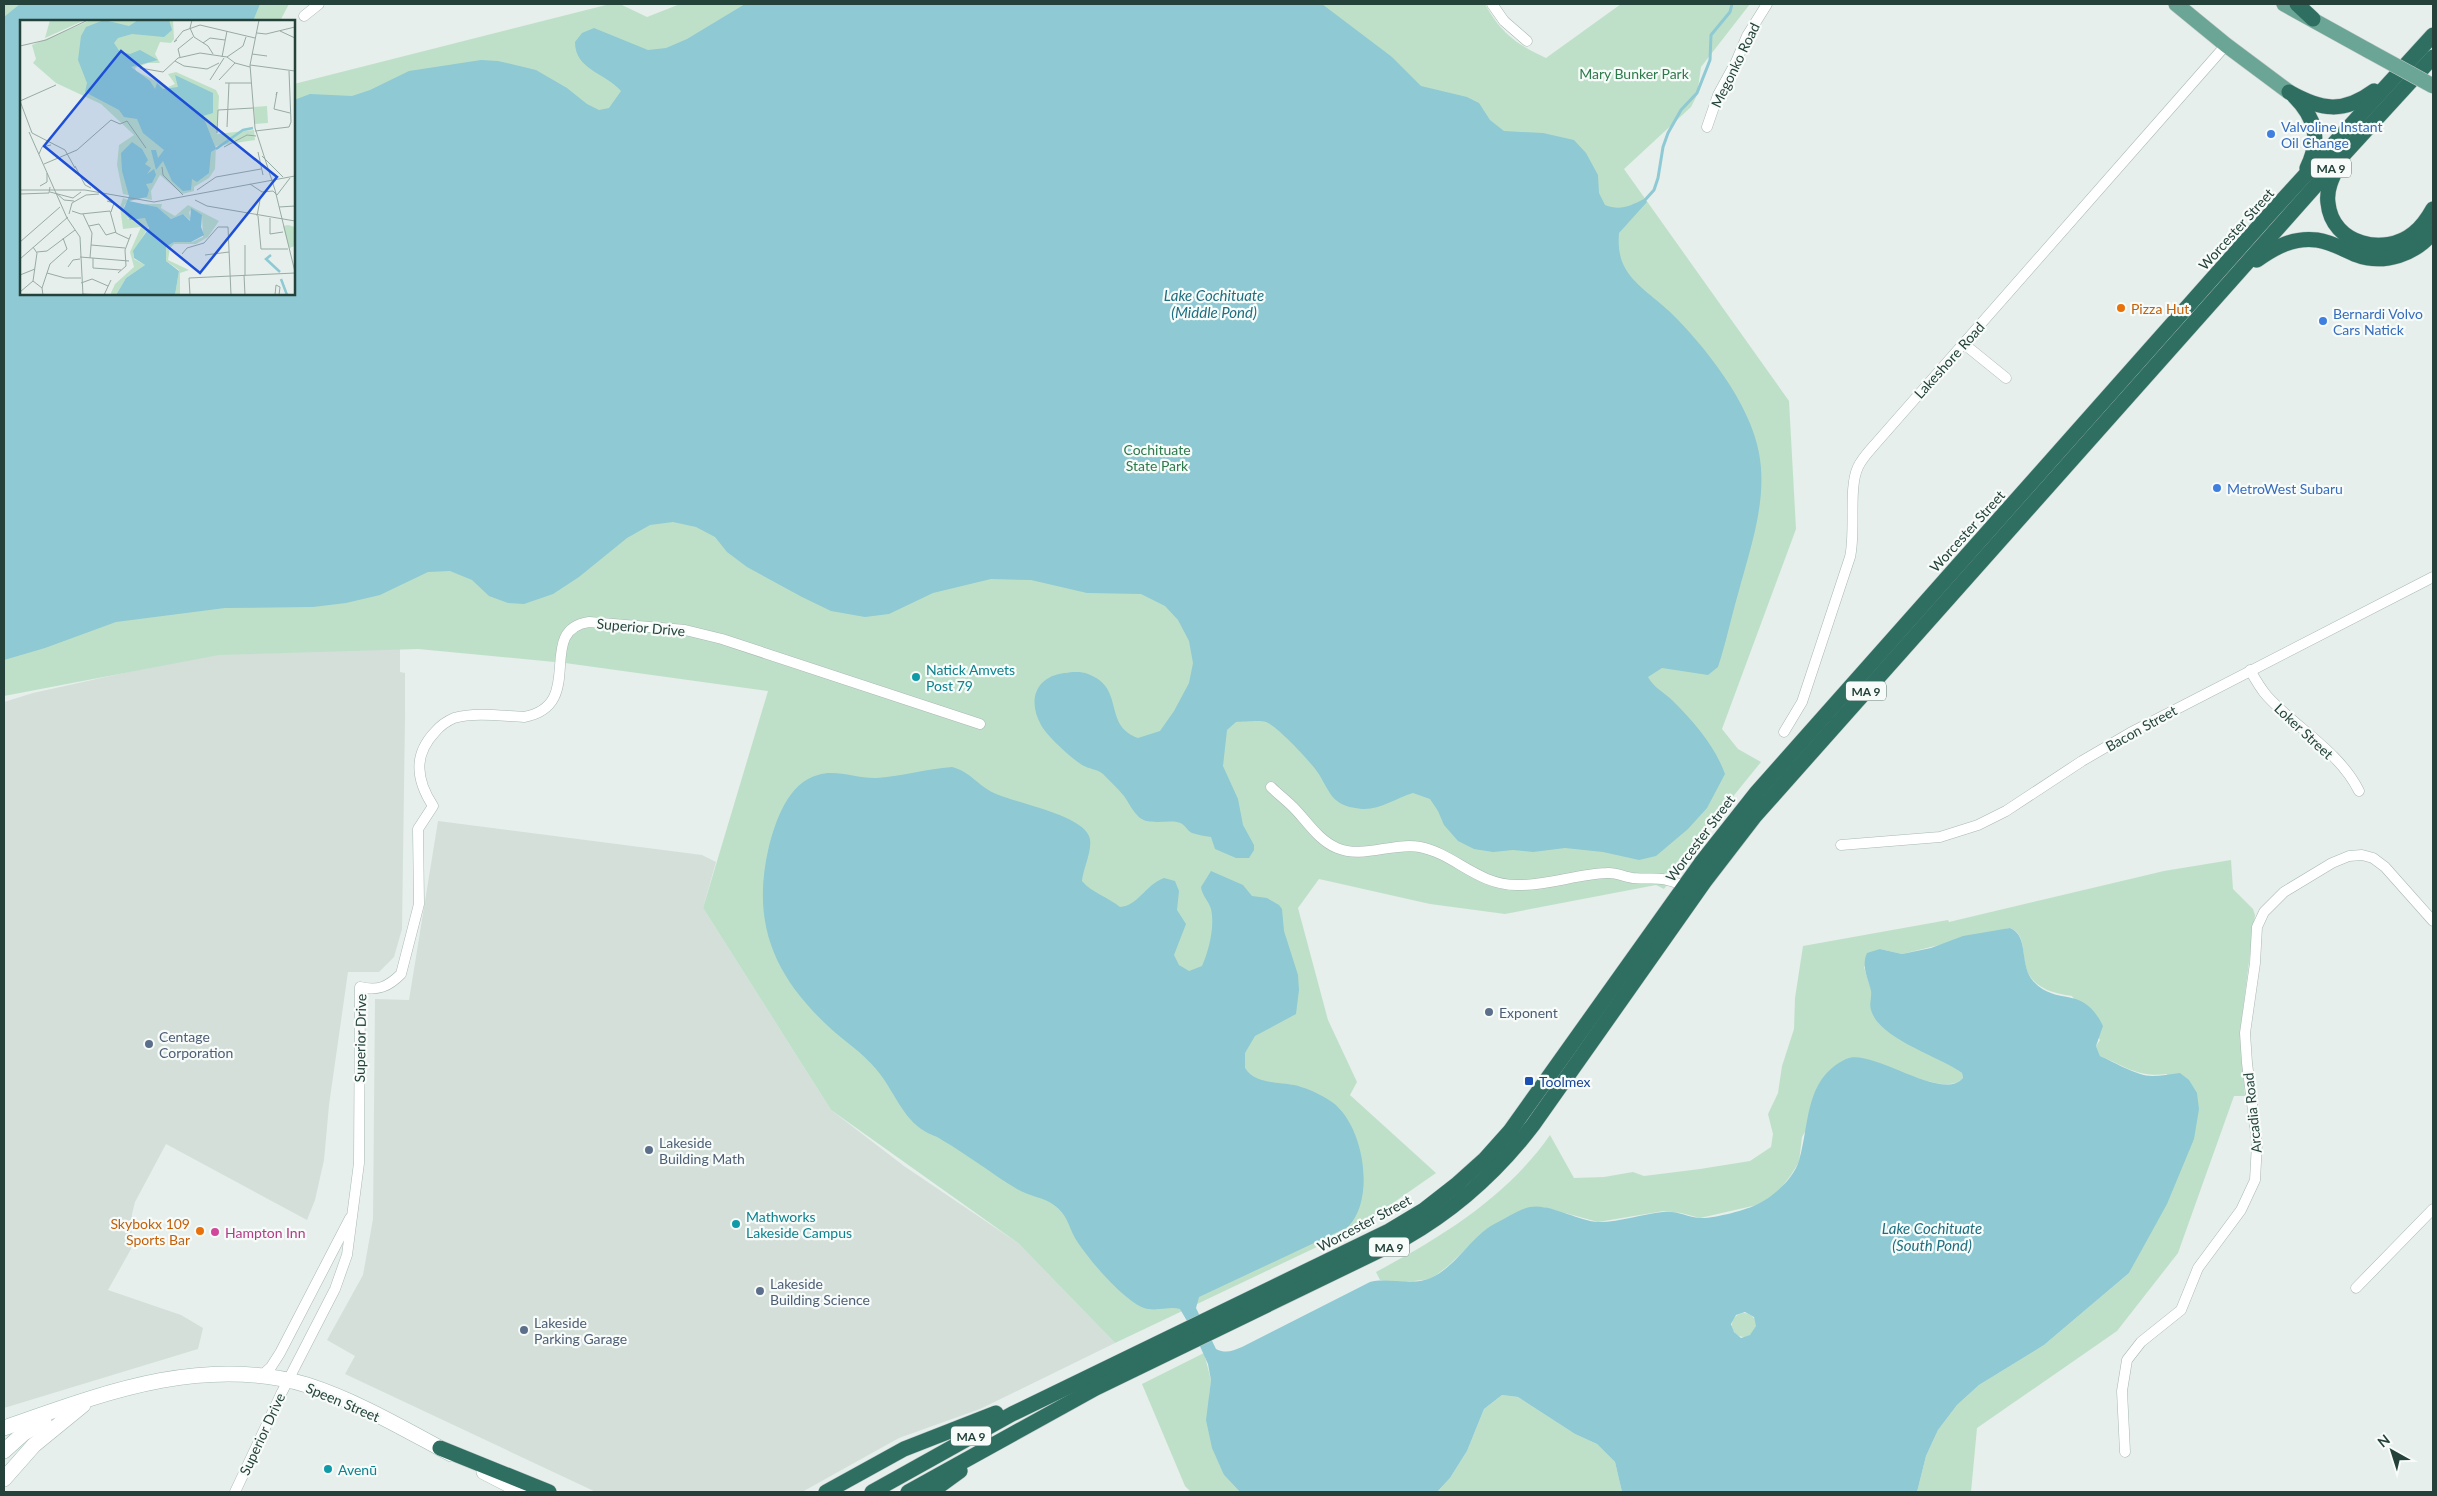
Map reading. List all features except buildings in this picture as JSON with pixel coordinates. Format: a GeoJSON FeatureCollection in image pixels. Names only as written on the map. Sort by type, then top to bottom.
{"type":"FeatureCollection","features":[{"type":"Feature","properties":{"kind":"highway"},"geometry":{"type":"LineString","coordinates":[[2297,4],[2313,19]]}},
{"type":"Feature","properties":{"kind":"highway","name":"Worcester Street"},"geometry":{"type":"LineString","coordinates":[[1213,1323],[1389,1231],[1424,1210],[1471,1172],[1513,1126],[1730,824],[2295,187],[2432,36]]}},
{"type":"Feature","properties":{"kind":"highway","name":"Worcester Street"},"geometry":{"type":"LineString","coordinates":[[872,1492],[991,1425],[1072,1384],[1188,1335],[1405,1238],[1453,1207],[1497,1168],[1532,1125],[1742,832],[2230,282],[2433,57]]}},
{"type":"Feature","properties":{"kind":"highway"},"geometry":{"type":"LineString","coordinates":[[2289,92],[2320,106],[2343,107],[2368,96],[2399,72]]}},
{"type":"Feature","properties":{"kind":"highway"},"geometry":{"type":"LineString","coordinates":[[2289,92],[2307,112],[2316,135],[2311,159],[2295,187]]}},
{"type":"Feature","properties":{"kind":"highway"},"geometry":{"type":"LineString","coordinates":[[2355,142],[2332,177],[2328,195],[2332,217],[2346,236],[2369,245],[2394,244],[2416,233],[2433,209]]}},
{"type":"Feature","properties":{"kind":"highway"},"geometry":{"type":"LineString","coordinates":[[2230,282],[2260,258],[2288,242],[2316,240],[2366,258],[2387,258],[2416,248],[2433,232]]}},
{"type":"Feature","properties":{"kind":"highway","name":"Worcester Street"},"geometry":{"type":"LineString","coordinates":[[908,1492],[1188,1335]]}},
{"type":"Feature","properties":{"kind":"highway"},"geometry":{"type":"LineString","coordinates":[[826,1492],[910,1446],[1072,1384]]}},
{"type":"Feature","properties":{"kind":"highway"},"geometry":{"type":"LineString","coordinates":[[931,1492],[1017,1430]]}},
{"type":"Feature","properties":{"kind":"highway"},"geometry":{"type":"LineString","coordinates":[[440,1448],[549,1492]]}},
{"type":"Feature","properties":{"kind":"main road"},"geometry":{"type":"LineString","coordinates":[[2284,4],[2433,86]]}},
{"type":"Feature","properties":{"kind":"main road"},"geometry":{"type":"LineString","coordinates":[[2180,5],[2226,45],[2289,92]]}},
{"type":"Feature","properties":{"kind":"main road","name":"Speen Street"},"geometry":{"type":"LineString","coordinates":[[4,1428],[95,1397],[184,1376],[229,1373],[261,1376],[287,1381],[341,1398],[522,1492]]}},
{"type":"Feature","properties":{"kind":"main road"},"geometry":{"type":"LineString","coordinates":[[4,1451],[36,1425],[95,1397]]}},
{"type":"Feature","properties":{"kind":"main road"},"geometry":{"type":"LineString","coordinates":[[4,1479],[34,1445],[95,1397]]}},
{"type":"Feature","properties":{"kind":"street"},"geometry":{"type":"LineString","coordinates":[[304,16],[319,4]]}},
{"type":"Feature","properties":{"kind":"street"},"geometry":{"type":"LineString","coordinates":[[1492,4],[1513,31],[1527,41]]}},
{"type":"Feature","properties":{"kind":"street","name":"Megonko Road"},"geometry":{"type":"LineString","coordinates":[[1707,127],[1718,95],[1736,62],[1747,36],[1767,4]]}},
{"type":"Feature","properties":{"kind":"street","name":"Lakeshore Road"},"geometry":{"type":"LineString","coordinates":[[1784,732],[1802,702],[1850,557],[1853,540],[1854,481],[1858,466],[2226,45]]}},
{"type":"Feature","properties":{"kind":"street"},"geometry":{"type":"LineString","coordinates":[[1964,344],[2006,378]]}},
{"type":"Feature","properties":{"kind":"street","name":"Bacon Street"},"geometry":{"type":"LineString","coordinates":[[1841,845],[1940,837],[1985,822],[2014,807],[2114,742],[2433,577]]}},
{"type":"Feature","properties":{"kind":"street","name":"Superior Drive"},"geometry":{"type":"LineString","coordinates":[[235,1492],[287,1381],[342,1273],[349,1244],[359,1163],[360,987],[374,990],[393,982],[401,974],[419,904],[418,830],[434,806],[426,796],[419,766],[423,747],[440,727],[452,719],[465,716],[524,717],[550,706],[555,699],[563,644],[574,627],[589,622],[685,630],[722,639],[980,724]]}},
{"type":"Feature","properties":{"kind":"street","name":"Loker Street"},"geometry":{"type":"LineString","coordinates":[[2250,670],[2265,694],[2331,755],[2348,774],[2359,791]]}},
{"type":"Feature","properties":{"kind":"street"},"geometry":{"type":"LineString","coordinates":[[1271,787],[1294,808],[1314,831],[1342,850],[1362,852],[1418,847],[1431,850],[1484,879],[1503,884],[1534,884],[1607,872],[1632,878],[1664,878],[1684,886]]}},
{"type":"Feature","properties":{"kind":"street","name":"Arcadia Road"},"geometry":{"type":"LineString","coordinates":[[2125,1452],[2122,1391],[2127,1360],[2141,1342],[2181,1310],[2198,1268],[2241,1210],[2255,1180],[2257,1143],[2247,1063],[2246,1033],[2260,919],[2272,902],[2291,887],[2345,857],[2366,856],[2377,861],[2389,872],[2433,921]]}},
{"type":"Feature","properties":{"kind":"street"},"geometry":{"type":"LineString","coordinates":[[2356,1288],[2433,1209]]}},
{"type":"Feature","properties":{"kind":"street","name":"Superior Drive"},"geometry":{"type":"LineString","coordinates":[[261,1376],[271,1367],[282,1350],[354,1210]]}},
{"type":"Feature","properties":{"kind":"shaded area"},"geometry":{"type":"Polygon","coordinates":[[[400,643],[400,672],[405,673],[402,929],[394,957],[379,972],[348,972],[329,1105],[324,1160],[315,1200],[307,1220],[166,1144],[135,1202],[132,1214],[131,1249],[108,1290],[181,1315],[203,1328],[198,1349],[4,1408],[4,702],[33,693],[196,657],[287,646],[400,643]]]}},
{"type":"Feature","properties":{"kind":"shaded area","name":"Mathworks Lakeside Campus"},"geometry":{"type":"Polygon","coordinates":[[[438,821],[702,855],[716,862],[703,908],[831,1110],[904,1166],[1018,1243],[1115,1343],[980,1409],[899,1438],[802,1492],[596,1492],[345,1374],[355,1356],[327,1340],[363,1275],[373,1219],[375,999],[409,1000],[438,821]]]}},
{"type":"Feature","properties":{"kind":"green space","name":"Lake Cochituate (Middle Pond)"},"geometry":{"type":"Polygon","coordinates":[[[4,4],[289,4],[281,20],[20,20],[20,295],[295,295],[295,84],[610,4],[620,4],[647,17],[680,4],[1485,4],[1497,23],[1510,37],[1546,58],[1621,4],[1750,4],[1701,67],[1697,95],[1691,107],[1624,169],[1789,401],[1796,529],[1722,729],[1738,749],[1761,762],[1718,815],[1664,889],[1656,885],[1505,914],[1430,904],[1319,879],[1298,908],[1328,1020],[1357,1082],[1350,1095],[1436,1173],[1357,1228],[1115,1343],[1018,1243],[831,1110],[703,908],[768,691],[565,663],[418,649],[219,655],[4,696],[4,4]]]}},
{"type":"Feature","properties":{"kind":"green space"},"geometry":{"type":"Polygon","coordinates":[[[2231,860],[2233,889],[2253,909],[2255,915],[2240,1033],[2245,1096],[2234,1096],[2178,1253],[2117,1331],[1977,1428],[1971,1492],[1917,1492],[1926,1456],[1938,1430],[1957,1405],[1979,1385],[2044,1345],[2129,1273],[2147,1239],[2167,1074],[2140,1073],[2100,1056],[2096,1046],[2100,1040],[2072,996],[2050,991],[2036,983],[2028,973],[2022,942],[2018,934],[2010,928],[1902,954],[1880,949],[1864,967],[1872,993],[1871,1009],[1896,1036],[1955,1068],[1962,1073],[1963,1078],[1955,1083],[1930,1082],[1874,1062],[1848,1058],[1802,1137],[1799,1162],[1791,1175],[1778,1192],[1757,1205],[1700,1218],[1664,1211],[1598,1222],[1543,1207],[1489,1227],[1448,1266],[1431,1279],[1397,1283],[1380,1280],[1376,1272],[1425,1245],[1472,1214],[1514,1178],[1550,1135],[1574,1178],[1604,1177],[1633,1172],[1644,1176],[1700,1169],[1750,1161],[1771,1147],[1773,1134],[1768,1114],[1778,1093],[1782,1066],[1794,1029],[1795,998],[1803,946],[1948,920],[1949,922],[2164,871],[2231,860]]]}},
{"type":"Feature","properties":{"kind":"green space"},"geometry":{"type":"Polygon","coordinates":[[[1744,1313],[1749,1314],[1755,1320],[1755,1330],[1749,1336],[1744,1337],[1739,1336],[1733,1330],[1732,1325],[1733,1320],[1739,1314],[1744,1313]]]}},
{"type":"Feature","properties":{"kind":"green space"},"geometry":{"type":"Polygon","coordinates":[[[1204,1353],[1211,1380],[1209,1398],[1224,1475],[1240,1492],[1191,1492],[1185,1486],[1142,1384],[1204,1353]]]}},
{"type":"Feature","properties":{"kind":"green space"},"geometry":{"type":"Polygon","coordinates":[[[1502,1395],[1518,1397],[1575,1434],[1597,1444],[1615,1462],[1622,1492],[1437,1492],[1450,1478],[1467,1451],[1484,1409],[1502,1395]]]}},
{"type":"Feature","properties":{"kind":"water","name":"Lake Cochituate (Middle Pond)"},"geometry":{"type":"Polygon","coordinates":[[[20,4],[260,4],[253,20],[20,20],[20,295],[295,295],[295,100],[310,94],[352,96],[370,90],[409,71],[481,60],[498,61],[536,70],[567,88],[587,104],[599,110],[609,108],[621,91],[580,59],[576,51],[575,42],[582,33],[594,28],[648,50],[666,48],[687,39],[745,4],[1322,4],[1392,57],[1421,86],[1467,97],[1479,103],[1490,120],[1504,131],[1543,133],[1574,140],[1586,153],[1598,175],[1599,193],[1605,205],[1620,208],[1644,199],[1647,202],[1619,233],[1619,250],[1624,266],[1638,284],[1683,325],[1724,376],[1746,415],[1759,453],[1761,489],[1756,524],[1748,560],[1718,667],[1708,675],[1662,668],[1648,677],[1696,726],[1710,744],[1725,774],[1707,808],[1688,829],[1656,856],[1639,860],[1603,852],[1565,848],[1533,852],[1513,850],[1493,852],[1474,849],[1458,841],[1444,825],[1430,799],[1413,793],[1375,808],[1362,809],[1345,806],[1331,795],[1320,776],[1295,746],[1271,725],[1263,721],[1236,722],[1227,730],[1223,766],[1238,799],[1243,825],[1254,845],[1254,850],[1249,858],[1236,858],[1215,849],[1211,837],[1192,833],[1180,823],[1148,821],[1140,818],[1124,796],[1103,774],[1082,765],[1054,741],[1044,730],[1037,716],[1035,698],[1041,684],[1055,675],[1082,672],[1100,680],[1107,688],[1116,716],[1127,732],[1138,738],[1160,731],[1174,711],[1189,683],[1193,663],[1189,641],[1178,620],[1165,606],[1141,594],[1087,593],[1031,580],[991,579],[933,593],[889,614],[865,617],[831,611],[802,597],[747,567],[727,552],[715,537],[696,527],[673,522],[650,525],[627,538],[579,577],[553,594],[524,604],[508,603],[489,596],[472,580],[450,571],[428,572],[380,595],[346,603],[313,607],[225,608],[116,622],[45,648],[4,660],[4,17],[20,4]]]}},
{"type":"Feature","properties":{"kind":"water","name":"Lake Cochituate (South Pond)"},"geometry":{"type":"Polygon","coordinates":[[[952,767],[959,769],[994,793],[1061,815],[1083,828],[1089,836],[1090,846],[1082,881],[1090,889],[1120,907],[1132,903],[1157,881],[1164,878],[1175,881],[1179,891],[1177,910],[1186,924],[1174,955],[1179,965],[1189,971],[1202,966],[1209,945],[1212,916],[1210,906],[1201,887],[1211,871],[1243,885],[1252,896],[1267,898],[1282,909],[1284,931],[1298,975],[1299,990],[1296,1014],[1255,1036],[1245,1053],[1245,1068],[1256,1078],[1294,1085],[1313,1091],[1332,1102],[1343,1113],[1352,1127],[1359,1144],[1364,1181],[1362,1199],[1357,1215],[1348,1227],[1199,1297],[1196,1308],[1216,1349],[1220,1351],[1229,1351],[1242,1347],[1370,1282],[1409,1282],[1433,1277],[1448,1267],[1489,1227],[1527,1208],[1538,1206],[1599,1222],[1668,1212],[1700,1218],[1713,1217],[1729,1214],[1758,1204],[1783,1186],[1796,1168],[1811,1104],[1816,1091],[1822,1078],[1832,1068],[1846,1059],[1857,1057],[1872,1060],[1923,1080],[1939,1084],[1953,1084],[1963,1078],[1962,1073],[1897,1038],[1885,1030],[1876,1020],[1870,1008],[1871,991],[1866,972],[1865,958],[1867,953],[1880,949],[1902,954],[1931,948],[1963,936],[2010,928],[2020,937],[2026,968],[2034,982],[2052,994],[2079,1000],[2095,1013],[2103,1026],[2096,1046],[2100,1056],[2140,1074],[2152,1076],[2180,1073],[2189,1080],[2197,1093],[2199,1109],[2194,1139],[2167,1204],[2129,1273],[2044,1345],[1979,1385],[1957,1405],[1938,1430],[1926,1456],[1917,1492],[1622,1492],[1615,1462],[1597,1444],[1575,1434],[1518,1397],[1502,1395],[1484,1409],[1467,1451],[1450,1478],[1437,1492],[1240,1492],[1224,1475],[1212,1448],[1206,1420],[1211,1380],[1208,1364],[1194,1333],[1180,1309],[1149,1309],[1135,1304],[1116,1288],[1088,1256],[1075,1238],[1065,1216],[1058,1208],[1045,1200],[1017,1189],[938,1137],[926,1132],[910,1119],[871,1063],[829,1027],[793,987],[771,946],[765,923],[763,899],[764,873],[775,825],[791,794],[808,779],[825,773],[877,778],[952,767]],[[1745,1312],[1736,1315],[1731,1324],[1734,1332],[1741,1338],[1750,1335],[1756,1326],[1754,1317],[1745,1312]]]}},
{"type":"Feature","properties":{"kind":"waterway"},"geometry":{"type":"LineString","coordinates":[[1645,200],[1654,190],[1663,147],[1668,133],[1681,110],[1697,93],[1710,60],[1711,35],[1730,12],[1732,4]]}},
{"type":"Feature","properties":{"kind":"place","name":"Valvoline Instant Oil Change"},"geometry":{"type":"Point","coordinates":[2271,134]}},
{"type":"Feature","properties":{"kind":"place","name":"Pizza Hut"},"geometry":{"type":"Point","coordinates":[2121,308]}},
{"type":"Feature","properties":{"kind":"place","name":"Bernardi Volvo Cars Natick"},"geometry":{"type":"Point","coordinates":[2323,321]}},
{"type":"Feature","properties":{"kind":"place","name":"MetroWest Subaru"},"geometry":{"type":"Point","coordinates":[2217,488]}},
{"type":"Feature","properties":{"kind":"place","name":"Natick Amvets Post 79"},"geometry":{"type":"Point","coordinates":[916,677]}},
{"type":"Feature","properties":{"kind":"place","name":"Exponent"},"geometry":{"type":"Point","coordinates":[1489,1012]}},
{"type":"Feature","properties":{"kind":"place","name":"Centage Corporation"},"geometry":{"type":"Point","coordinates":[149,1044]}},
{"type":"Feature","properties":{"kind":"place","name":"Toolmex"},"geometry":{"type":"Point","coordinates":[1529,1081]}},
{"type":"Feature","properties":{"kind":"place","name":"Lakeside Building Math"},"geometry":{"type":"Point","coordinates":[649,1150]}},
{"type":"Feature","properties":{"kind":"place","name":"Mathworks Lakeside Campus"},"geometry":{"type":"Point","coordinates":[736,1224]}},
{"type":"Feature","properties":{"kind":"place","name":"Skybokx 109 Sports Bar"},"geometry":{"type":"Point","coordinates":[200,1231]}},
{"type":"Feature","properties":{"kind":"place","name":"Hampton Inn"},"geometry":{"type":"Point","coordinates":[215,1232]}},
{"type":"Feature","properties":{"kind":"place","name":"Lakeside Building Science"},"geometry":{"type":"Point","coordinates":[760,1291]}},
{"type":"Feature","properties":{"kind":"place","name":"Lakeside Parking Garage"},"geometry":{"type":"Point","coordinates":[524,1330]}},
{"type":"Feature","properties":{"kind":"place","name":"Avenū"},"geometry":{"type":"Point","coordinates":[328,1469]}},
{"type":"Feature","properties":{"kind":"park label","name":"Mary Bunker Park"},"geometry":{"type":"Point","coordinates":[1634,73]}},
{"type":"Feature","properties":{"kind":"park label","name":"Cochituate State Park"},"geometry":{"type":"Point","coordinates":[1157,458]}}]}
